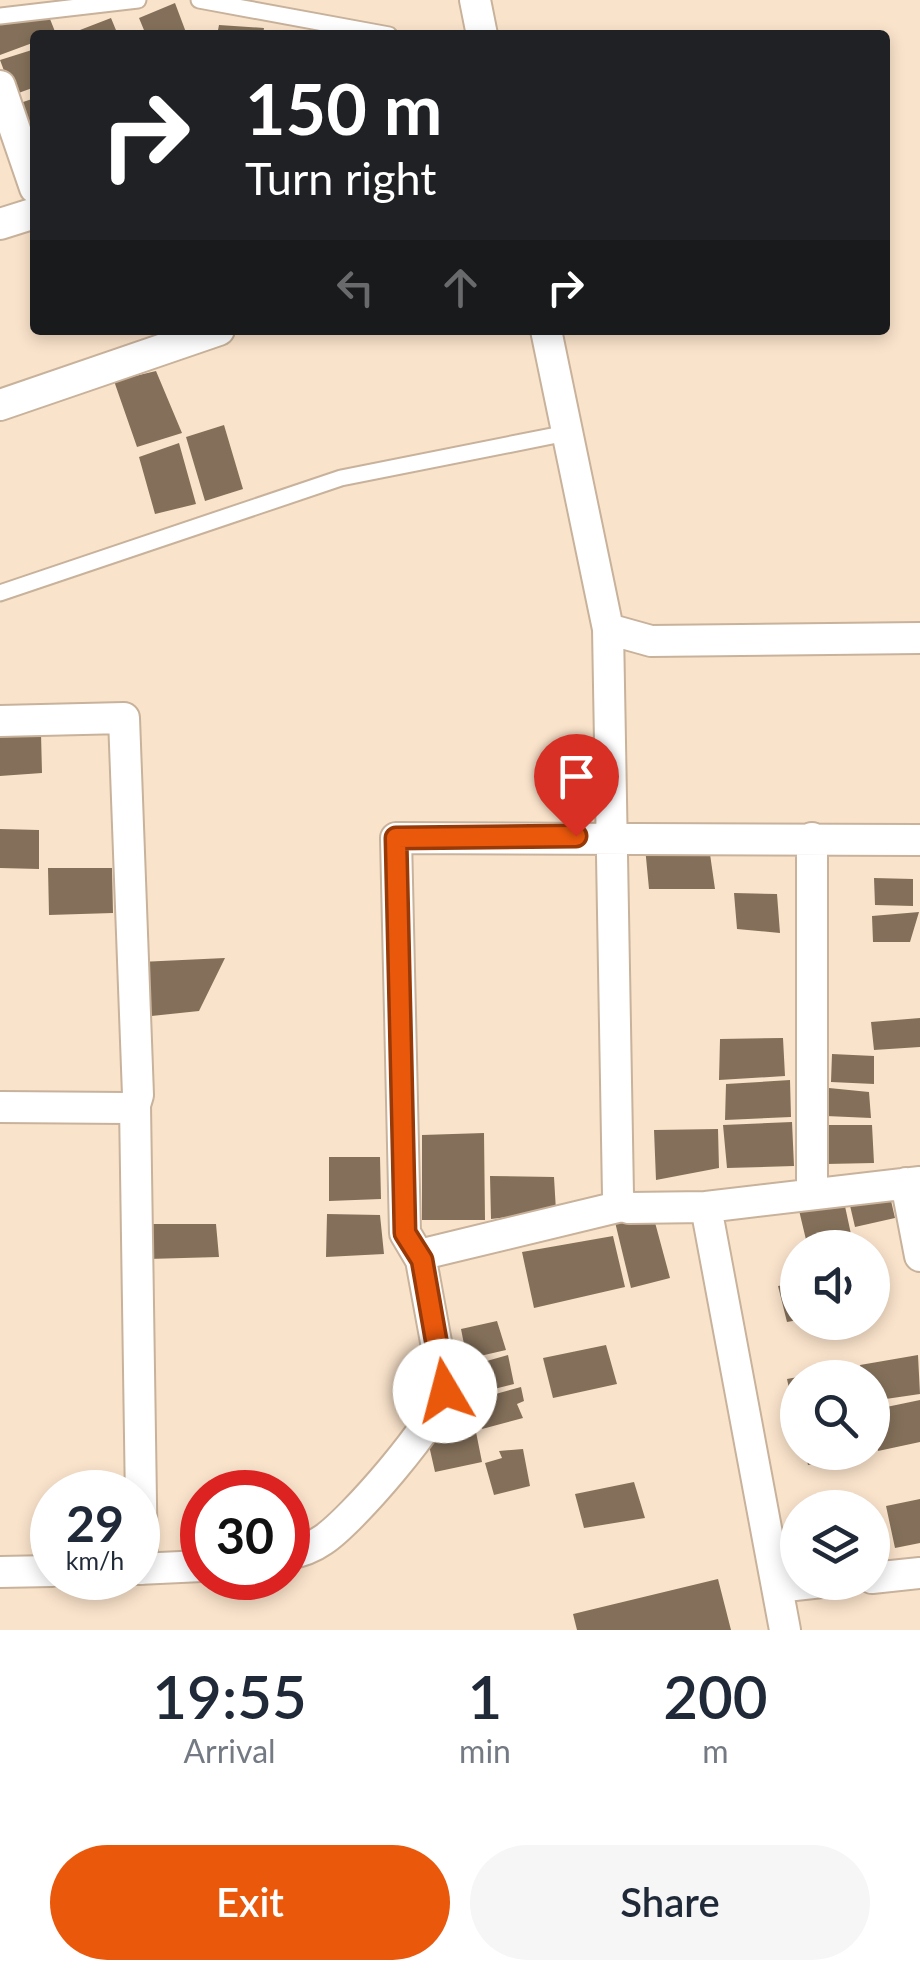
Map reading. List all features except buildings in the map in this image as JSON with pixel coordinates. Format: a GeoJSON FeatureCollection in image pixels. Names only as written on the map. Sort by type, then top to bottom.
{"type":"FeatureCollection","features":[{"type":"Feature","properties":{"kind":"street"},"geometry":{"type":"LineString","coordinates":[[476,0],[481,30]]}},
{"type":"Feature","properties":{"kind":"street"},"geometry":{"type":"LineString","coordinates":[[0,86],[30,173]]}},
{"type":"Feature","properties":{"kind":"street"},"geometry":{"type":"LineString","coordinates":[[0,224],[30,214]]}},
{"type":"Feature","properties":{"kind":"street"},"geometry":{"type":"LineString","coordinates":[[0,405],[204,335]]}},
{"type":"Feature","properties":{"kind":"street"},"geometry":{"type":"LineString","coordinates":[[547,335],[608,629],[618,1195],[622,1206]]}},
{"type":"Feature","properties":{"kind":"street"},"geometry":{"type":"LineString","coordinates":[[608,629],[651,641],[920,638]]}},
{"type":"Feature","properties":{"kind":"street"},"geometry":{"type":"LineString","coordinates":[[0,721],[124,718],[138,1095],[135,1105],[139,1470]]}},
{"type":"Feature","properties":{"kind":"street"},"geometry":{"type":"LineString","coordinates":[[310,1546],[335,1531],[418,1438],[442,1401],[446,1381],[419,1255],[405,1233],[396,838],[920,840]]}},
{"type":"Feature","properties":{"kind":"street"},"geometry":{"type":"LineString","coordinates":[[812,838],[812,1194]]}},
{"type":"Feature","properties":{"kind":"street"},"geometry":{"type":"LineString","coordinates":[[0,1107],[135,1105]]}},
{"type":"Feature","properties":{"kind":"street"},"geometry":{"type":"LineString","coordinates":[[419,1255],[622,1206],[706,1206],[913,1183],[920,1256]]}},
{"type":"Feature","properties":{"kind":"street"},"geometry":{"type":"LineString","coordinates":[[706,1206],[785,1630]]}},
{"type":"Feature","properties":{"kind":"street"},"geometry":{"type":"LineString","coordinates":[[0,1572],[30,1571]]}},
{"type":"Feature","properties":{"kind":"street"},"geometry":{"type":"LineString","coordinates":[[890,1576],[920,1574]]}},
{"type":"Feature","properties":{"kind":"lane"},"geometry":{"type":"LineString","coordinates":[[0,16],[138,0]]}},
{"type":"Feature","properties":{"kind":"lane"},"geometry":{"type":"LineString","coordinates":[[199,0],[361,30]]}},
{"type":"Feature","properties":{"kind":"lane"},"geometry":{"type":"LineString","coordinates":[[0,593],[341,478],[567,433]]}},
{"type":"Feature","properties":{"kind":"route"},"geometry":{"type":"LineString","coordinates":[[445,1391],[422,1260],[405,1233],[396,838],[576,836]]}}]}
